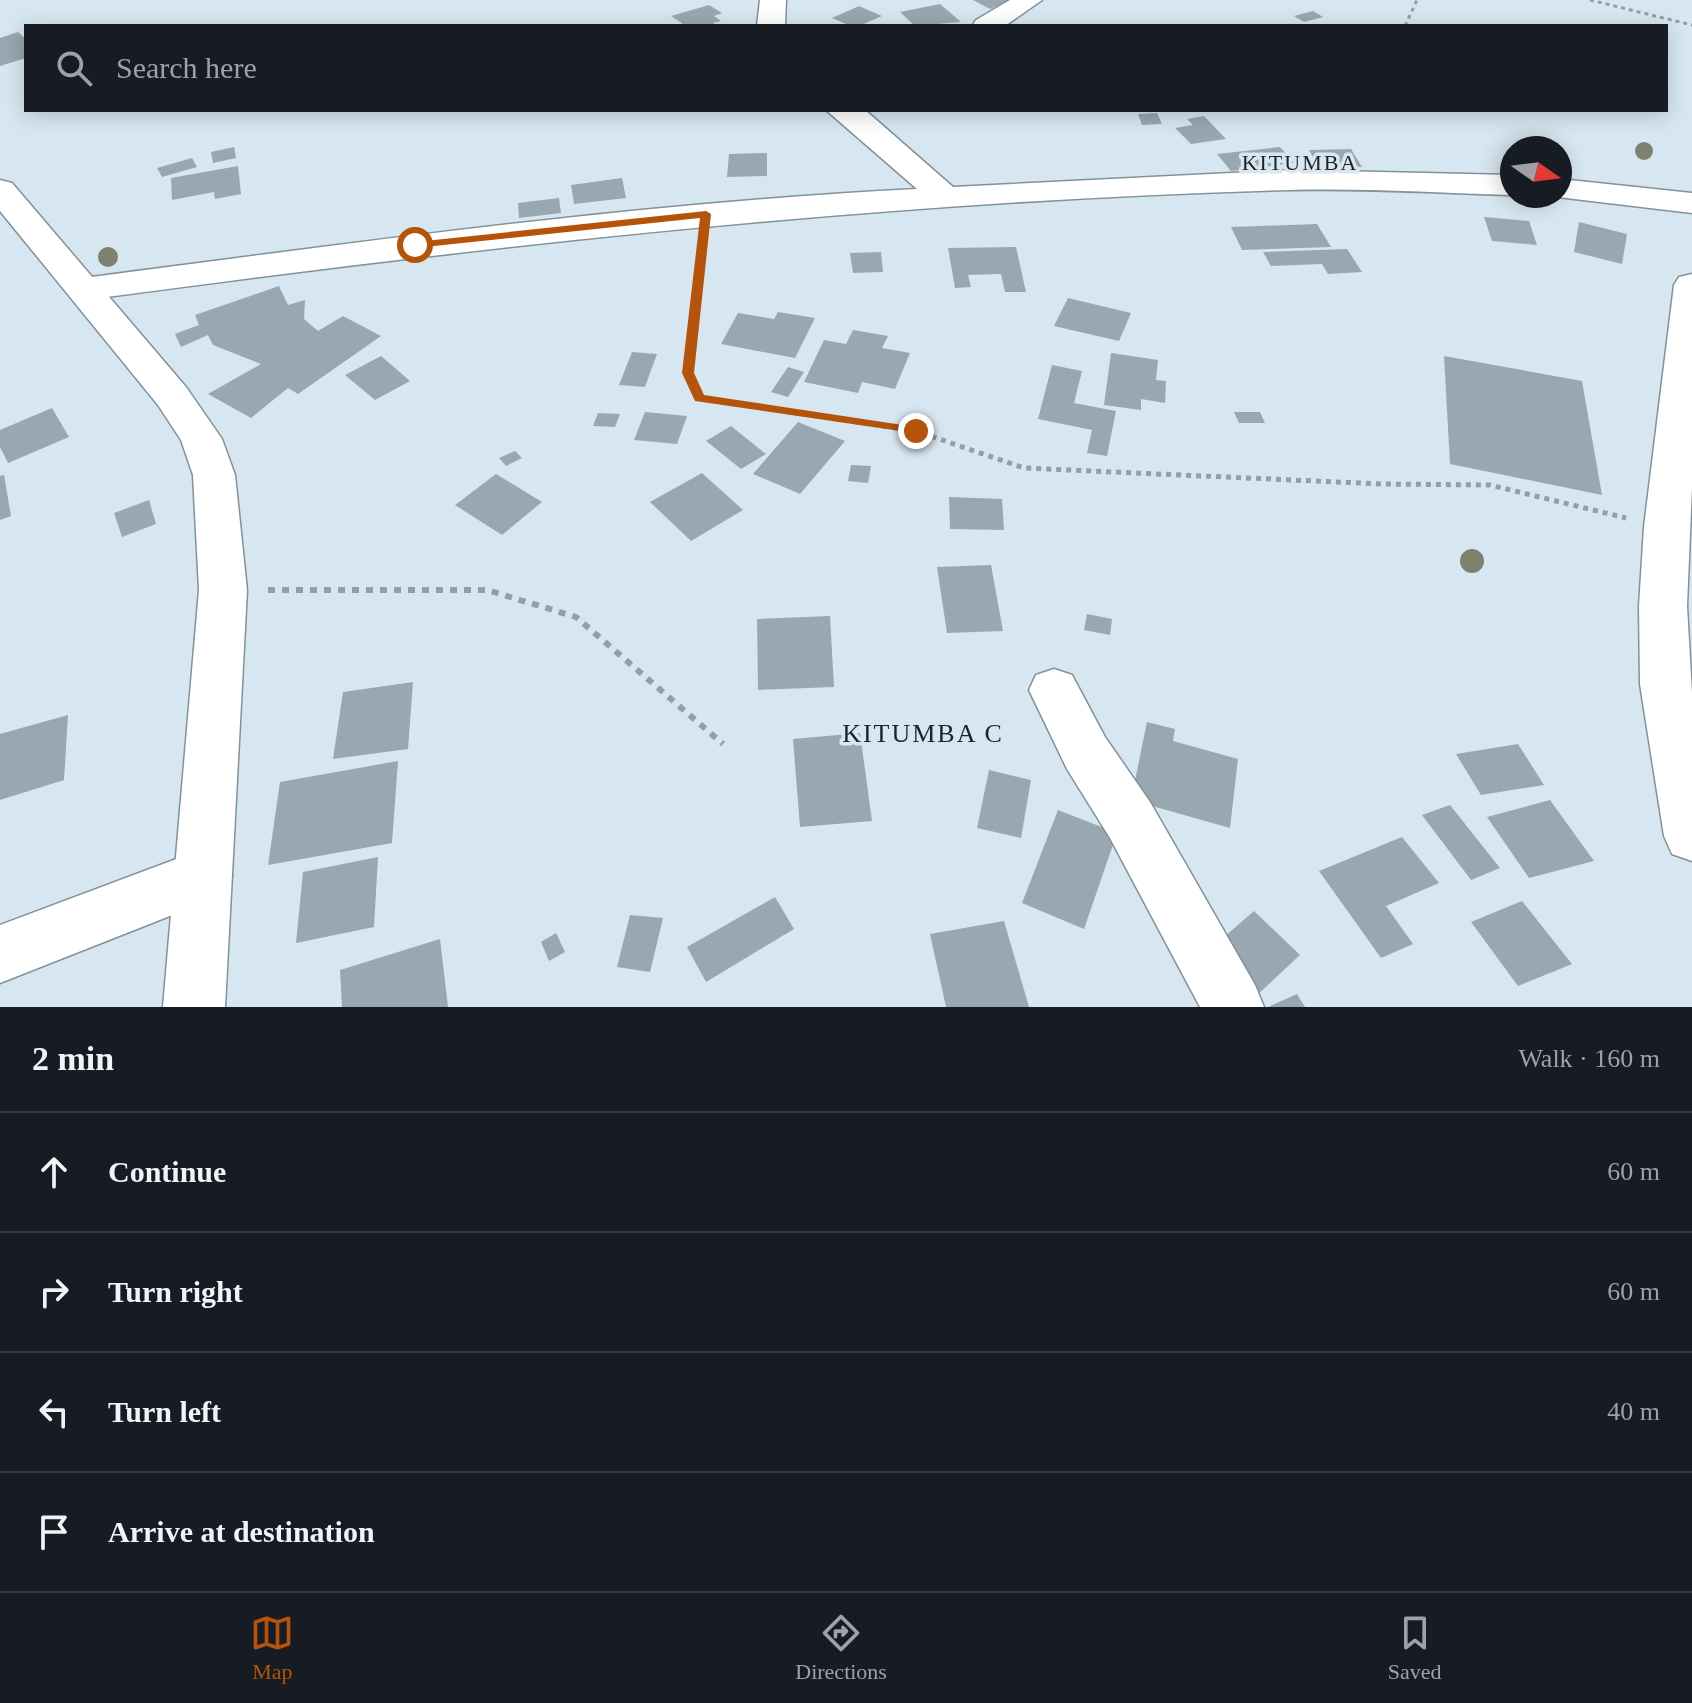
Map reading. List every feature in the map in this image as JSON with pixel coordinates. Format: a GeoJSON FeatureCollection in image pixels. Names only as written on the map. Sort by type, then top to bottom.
{"type":"FeatureCollection","features":[{"type":"Feature","properties":{"kind":"street"},"geometry":{"type":"LineString","coordinates":[[771,24],[773,0]]}},
{"type":"Feature","properties":{"kind":"street"},"geometry":{"type":"LineString","coordinates":[[989,24],[1029,0]]}},
{"type":"Feature","properties":{"kind":"street"},"geometry":{"type":"LineString","coordinates":[[851,112],[947,199]]}},
{"type":"Feature","properties":{"kind":"street"},"geometry":{"type":"LineString","coordinates":[[84,289],[415,245],[706,214],[1291,180],[1500,185]]}},
{"type":"Feature","properties":{"kind":"street"},"geometry":{"type":"LineString","coordinates":[[0,190],[172,396],[201,439],[214,475],[223,590],[194,1007]]}},
{"type":"Feature","properties":{"kind":"street"},"geometry":{"type":"LineString","coordinates":[[1572,190],[1692,203]]}},
{"type":"Feature","properties":{"kind":"street"},"geometry":{"type":"LineString","coordinates":[[1692,285],[1683,466],[1666,527],[1665,684],[1692,836]]}},
{"type":"Feature","properties":{"kind":"street"},"geometry":{"type":"LineString","coordinates":[[1054,690],[1086,753],[1130,820],[1233,1007]]}},
{"type":"Feature","properties":{"kind":"street"},"geometry":{"type":"LineString","coordinates":[[0,954],[203,876]]}},
{"type":"Feature","properties":{"kind":"path"},"geometry":{"type":"LineString","coordinates":[[1406,24],[1417,0]]}},
{"type":"Feature","properties":{"kind":"path"},"geometry":{"type":"LineString","coordinates":[[1590,0],[1692,25]]}},
{"type":"Feature","properties":{"kind":"path"},"geometry":{"type":"LineString","coordinates":[[706,214],[688,373],[699,398],[916,431],[1024,468],[1382,484],[1490,485],[1666,527]]}},
{"type":"Feature","properties":{"kind":"path"},"geometry":{"type":"LineString","coordinates":[[223,590],[487,590],[538,604],[576,617],[723,744]]}},
{"type":"Feature","properties":{"kind":"building"},"geometry":{"type":"Polygon","coordinates":[[[973,0],[1012,0],[990,9],[973,0]]]}},
{"type":"Feature","properties":{"kind":"building"},"geometry":{"type":"Polygon","coordinates":[[[940,4],[961,22],[913,24],[900,12],[940,4]]]}},
{"type":"Feature","properties":{"kind":"building"},"geometry":{"type":"Polygon","coordinates":[[[709,5],[722,13],[714,16],[721,21],[715,24],[683,24],[671,16],[709,5]]]}},
{"type":"Feature","properties":{"kind":"building"},"geometry":{"type":"Polygon","coordinates":[[[859,6],[882,16],[864,24],[846,24],[832,18],[859,6]]]}},
{"type":"Feature","properties":{"kind":"building"},"geometry":{"type":"Polygon","coordinates":[[[1313,11],[1323,17],[1304,22],[1294,16],[1313,11]]]}},
{"type":"Feature","properties":{"kind":"building"},"geometry":{"type":"Polygon","coordinates":[[[18,32],[24,37],[24,59],[0,66],[0,38],[18,32]]]}},
{"type":"Feature","properties":{"kind":"building"},"geometry":{"type":"Polygon","coordinates":[[[1157,113],[1162,124],[1142,125],[1138,114],[1157,113]]]}},
{"type":"Feature","properties":{"kind":"building"},"geometry":{"type":"Polygon","coordinates":[[[1204,116],[1226,139],[1191,144],[1175,128],[1193,125],[1187,119],[1204,116]]]}},
{"type":"Feature","properties":{"kind":"building"},"geometry":{"type":"Polygon","coordinates":[[[234,147],[236,158],[213,163],[211,152],[234,147]]]}},
{"type":"Feature","properties":{"kind":"building"},"geometry":{"type":"Polygon","coordinates":[[[1280,147],[1294,163],[1231,171],[1217,154],[1280,147]]]}},
{"type":"Feature","properties":{"kind":"building"},"geometry":{"type":"Polygon","coordinates":[[[1351,149],[1362,167],[1319,168],[1309,150],[1351,149]]]}},
{"type":"Feature","properties":{"kind":"building"},"geometry":{"type":"Polygon","coordinates":[[[767,153],[767,176],[727,177],[729,154],[767,153]]]}},
{"type":"Feature","properties":{"kind":"building"},"geometry":{"type":"Polygon","coordinates":[[[192,158],[197,167],[162,177],[157,168],[192,158]]]}},
{"type":"Feature","properties":{"kind":"building"},"geometry":{"type":"Polygon","coordinates":[[[238,166],[241,194],[215,199],[214,192],[172,200],[171,178],[238,166]]]}},
{"type":"Feature","properties":{"kind":"building"},"geometry":{"type":"Polygon","coordinates":[[[622,178],[626,198],[574,204],[571,185],[622,178]]]}},
{"type":"Feature","properties":{"kind":"building"},"geometry":{"type":"Polygon","coordinates":[[[559,198],[561,213],[519,218],[518,203],[559,198]]]}},
{"type":"Feature","properties":{"kind":"building"},"geometry":{"type":"Polygon","coordinates":[[[1484,217],[1529,221],[1537,245],[1492,241],[1484,217]]]}},
{"type":"Feature","properties":{"kind":"building"},"geometry":{"type":"Polygon","coordinates":[[[1579,222],[1627,234],[1622,264],[1574,252],[1579,222]]]}},
{"type":"Feature","properties":{"kind":"building"},"geometry":{"type":"Polygon","coordinates":[[[1317,224],[1331,247],[1242,250],[1231,227],[1317,224]]]}},
{"type":"Feature","properties":{"kind":"building"},"geometry":{"type":"Polygon","coordinates":[[[1016,247],[1026,292],[1005,292],[1001,274],[968,275],[971,287],[955,288],[948,248],[1016,247]]]}},
{"type":"Feature","properties":{"kind":"building"},"geometry":{"type":"Polygon","coordinates":[[[1347,249],[1362,272],[1328,274],[1322,264],[1271,266],[1263,252],[1347,249]]]}},
{"type":"Feature","properties":{"kind":"building"},"geometry":{"type":"Polygon","coordinates":[[[881,252],[883,272],[853,273],[850,253],[881,252]]]}},
{"type":"Feature","properties":{"kind":"building"},"geometry":{"type":"Polygon","coordinates":[[[279,286],[288,305],[305,300],[304,319],[318,331],[343,316],[381,336],[298,394],[288,388],[251,418],[208,394],[261,364],[213,345],[208,335],[181,347],[175,334],[199,325],[195,315],[279,286]]]}},
{"type":"Feature","properties":{"kind":"building"},"geometry":{"type":"Polygon","coordinates":[[[1068,298],[1131,313],[1119,341],[1054,326],[1068,298]]]}},
{"type":"Feature","properties":{"kind":"building"},"geometry":{"type":"Polygon","coordinates":[[[778,312],[815,318],[795,358],[721,344],[738,313],[774,319],[778,312]]]}},
{"type":"Feature","properties":{"kind":"building"},"geometry":{"type":"Polygon","coordinates":[[[853,330],[888,336],[882,348],[910,353],[895,389],[862,382],[858,393],[804,382],[824,340],[846,344],[853,330]]]}},
{"type":"Feature","properties":{"kind":"building"},"geometry":{"type":"Polygon","coordinates":[[[632,352],[657,354],[645,387],[619,385],[632,352]]]}},
{"type":"Feature","properties":{"kind":"building"},"geometry":{"type":"Polygon","coordinates":[[[1111,353],[1158,360],[1156,380],[1166,381],[1165,403],[1141,399],[1141,410],[1104,405],[1111,353]]]}},
{"type":"Feature","properties":{"kind":"building"},"geometry":{"type":"Polygon","coordinates":[[[381,356],[410,381],[375,400],[345,375],[381,356]]]}},
{"type":"Feature","properties":{"kind":"building"},"geometry":{"type":"Polygon","coordinates":[[[1444,356],[1582,381],[1602,495],[1450,464],[1444,356]]]}},
{"type":"Feature","properties":{"kind":"building"},"geometry":{"type":"Polygon","coordinates":[[[1052,365],[1082,371],[1074,403],[1116,411],[1107,456],[1087,453],[1092,430],[1038,419],[1052,365]]]}},
{"type":"Feature","properties":{"kind":"building"},"geometry":{"type":"Polygon","coordinates":[[[788,367],[804,372],[788,397],[771,392],[788,367]]]}},
{"type":"Feature","properties":{"kind":"building"},"geometry":{"type":"Polygon","coordinates":[[[52,408],[69,437],[8,463],[0,447],[0,430],[52,408]]]}},
{"type":"Feature","properties":{"kind":"building"},"geometry":{"type":"Polygon","coordinates":[[[645,412],[687,416],[677,444],[634,440],[645,412]]]}},
{"type":"Feature","properties":{"kind":"building"},"geometry":{"type":"Polygon","coordinates":[[[1234,412],[1260,412],[1265,423],[1239,423],[1234,412]]]}},
{"type":"Feature","properties":{"kind":"building"},"geometry":{"type":"Polygon","coordinates":[[[598,413],[620,414],[615,427],[593,426],[598,413]]]}},
{"type":"Feature","properties":{"kind":"building"},"geometry":{"type":"Polygon","coordinates":[[[798,422],[845,441],[800,494],[753,474],[798,422]]]}},
{"type":"Feature","properties":{"kind":"building"},"geometry":{"type":"Polygon","coordinates":[[[731,426],[766,454],[741,469],[706,441],[731,426]]]}},
{"type":"Feature","properties":{"kind":"building"},"geometry":{"type":"Polygon","coordinates":[[[515,451],[522,458],[506,466],[499,458],[515,451]]]}},
{"type":"Feature","properties":{"kind":"building"},"geometry":{"type":"Polygon","coordinates":[[[851,465],[871,466],[868,483],[848,481],[851,465]]]}},
{"type":"Feature","properties":{"kind":"building"},"geometry":{"type":"Polygon","coordinates":[[[702,473],[743,510],[691,541],[650,502],[702,473]]]}},
{"type":"Feature","properties":{"kind":"building"},"geometry":{"type":"Polygon","coordinates":[[[496,474],[542,502],[502,535],[455,505],[496,474]]]}},
{"type":"Feature","properties":{"kind":"building"},"geometry":{"type":"Polygon","coordinates":[[[4,475],[11,516],[0,520],[0,476],[4,475]]]}},
{"type":"Feature","properties":{"kind":"building"},"geometry":{"type":"Polygon","coordinates":[[[949,497],[1002,499],[1004,530],[950,529],[949,497]]]}},
{"type":"Feature","properties":{"kind":"building"},"geometry":{"type":"Polygon","coordinates":[[[149,500],[156,524],[122,537],[114,513],[149,500]]]}},
{"type":"Feature","properties":{"kind":"building"},"geometry":{"type":"Polygon","coordinates":[[[991,565],[1003,631],[947,633],[937,567],[991,565]]]}},
{"type":"Feature","properties":{"kind":"building"},"geometry":{"type":"Polygon","coordinates":[[[1087,614],[1112,619],[1110,635],[1084,630],[1087,614]]]}},
{"type":"Feature","properties":{"kind":"building"},"geometry":{"type":"Polygon","coordinates":[[[830,616],[834,687],[758,690],[757,619],[830,616]]]}},
{"type":"Feature","properties":{"kind":"building"},"geometry":{"type":"Polygon","coordinates":[[[413,682],[408,749],[333,759],[343,692],[413,682]]]}},
{"type":"Feature","properties":{"kind":"building"},"geometry":{"type":"Polygon","coordinates":[[[68,715],[64,780],[0,800],[0,734],[68,715]]]}},
{"type":"Feature","properties":{"kind":"building"},"geometry":{"type":"Polygon","coordinates":[[[1147,722],[1175,729],[1173,741],[1238,759],[1230,828],[1131,800],[1147,722]]]}},
{"type":"Feature","properties":{"kind":"building"},"geometry":{"type":"Polygon","coordinates":[[[860,733],[872,821],[800,827],[793,739],[860,733]]]}},
{"type":"Feature","properties":{"kind":"building"},"geometry":{"type":"Polygon","coordinates":[[[1518,744],[1544,785],[1481,795],[1456,754],[1518,744]]]}},
{"type":"Feature","properties":{"kind":"building"},"geometry":{"type":"Polygon","coordinates":[[[398,761],[392,843],[268,865],[280,782],[398,761]]]}},
{"type":"Feature","properties":{"kind":"building"},"geometry":{"type":"Polygon","coordinates":[[[989,770],[1031,780],[1021,838],[977,828],[989,770]]]}},
{"type":"Feature","properties":{"kind":"building"},"geometry":{"type":"Polygon","coordinates":[[[1550,800],[1594,861],[1529,878],[1487,817],[1550,800]]]}},
{"type":"Feature","properties":{"kind":"building"},"geometry":{"type":"Polygon","coordinates":[[[1450,805],[1500,868],[1471,880],[1422,815],[1450,805]]]}},
{"type":"Feature","properties":{"kind":"building"},"geometry":{"type":"Polygon","coordinates":[[[1058,810],[1117,833],[1084,929],[1022,903],[1058,810]]]}},
{"type":"Feature","properties":{"kind":"building"},"geometry":{"type":"Polygon","coordinates":[[[1402,837],[1439,883],[1386,906],[1413,944],[1381,958],[1319,871],[1402,837]]]}},
{"type":"Feature","properties":{"kind":"building"},"geometry":{"type":"Polygon","coordinates":[[[378,857],[374,927],[296,943],[303,872],[378,857]]]}},
{"type":"Feature","properties":{"kind":"building"},"geometry":{"type":"Polygon","coordinates":[[[775,897],[794,929],[706,982],[687,947],[775,897]]]}},
{"type":"Feature","properties":{"kind":"building"},"geometry":{"type":"Polygon","coordinates":[[[1522,901],[1572,964],[1518,986],[1471,922],[1522,901]]]}},
{"type":"Feature","properties":{"kind":"building"},"geometry":{"type":"Polygon","coordinates":[[[1254,911],[1300,955],[1255,997],[1209,950],[1254,911]]]}},
{"type":"Feature","properties":{"kind":"building"},"geometry":{"type":"Polygon","coordinates":[[[630,915],[663,918],[650,972],[617,967],[630,915]]]}},
{"type":"Feature","properties":{"kind":"building"},"geometry":{"type":"Polygon","coordinates":[[[1004,921],[1029,1007],[946,1007],[930,934],[1004,921]]]}},
{"type":"Feature","properties":{"kind":"building"},"geometry":{"type":"Polygon","coordinates":[[[556,933],[565,952],[549,961],[541,942],[556,933]]]}},
{"type":"Feature","properties":{"kind":"building"},"geometry":{"type":"Polygon","coordinates":[[[440,939],[448,1007],[342,1007],[340,970],[440,939]]]}},
{"type":"Feature","properties":{"kind":"building"},"geometry":{"type":"Polygon","coordinates":[[[1297,994],[1305,1007],[1268,1007],[1297,994]]]}},
{"type":"Feature","properties":{"kind":"district","name":"KITUMBA"},"geometry":{"type":"Point","coordinates":[1300,162]}},
{"type":"Feature","properties":{"kind":"district","name":"KITUMBA C"},"geometry":{"type":"Point","coordinates":[923,733]}},
{"type":"Feature","properties":{"kind":"route"},"geometry":{"type":"LineString","coordinates":[[415,245],[706,214],[688,373],[699,398],[916,431]]}}]}
